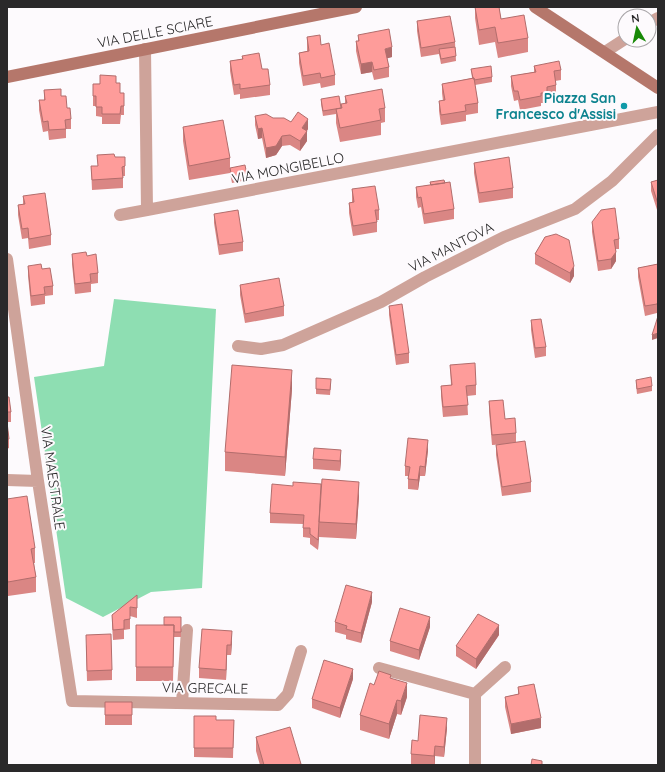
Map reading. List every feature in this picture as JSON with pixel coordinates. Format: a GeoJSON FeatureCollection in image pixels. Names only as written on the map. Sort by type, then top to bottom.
{"type":"FeatureCollection","features":[{"type":"Feature","properties":{"kind":"street","name":"VIA DELLE SCIARE"},"geometry":{"type":"LineString","coordinates":[[7,77],[334,9],[356,7]]}},
{"type":"Feature","properties":{"kind":"street"},"geometry":{"type":"LineString","coordinates":[[535,7],[658,88]]}},
{"type":"Feature","properties":{"kind":"street"},"geometry":{"type":"LineString","coordinates":[[605,52],[617,44]]}},
{"type":"Feature","properties":{"kind":"street"},"geometry":{"type":"LineString","coordinates":[[145,49],[147,210]]}},
{"type":"Feature","properties":{"kind":"street","name":"VIA MONGIBELLO"},"geometry":{"type":"LineString","coordinates":[[120,215],[658,112]]}},
{"type":"Feature","properties":{"kind":"street","name":"VIA MANTOVA"},"geometry":{"type":"LineString","coordinates":[[238,346],[261,349],[283,345],[382,302],[425,277],[504,237],[575,209],[612,181],[658,135]]}},
{"type":"Feature","properties":{"kind":"street","name":"VIA MAESTRALE"},"geometry":{"type":"LineString","coordinates":[[7,259],[38,481],[72,700]]}},
{"type":"Feature","properties":{"kind":"street"},"geometry":{"type":"LineString","coordinates":[[7,480],[38,481]]}},
{"type":"Feature","properties":{"kind":"street"},"geometry":{"type":"LineString","coordinates":[[182,703],[187,630]]}},
{"type":"Feature","properties":{"kind":"street","name":"VIA GRECALE"},"geometry":{"type":"LineString","coordinates":[[72,700],[278,705],[288,694],[301,651]]}},
{"type":"Feature","properties":{"kind":"street"},"geometry":{"type":"LineString","coordinates":[[475,765],[474,694],[505,667]]}},
{"type":"Feature","properties":{"kind":"street"},"geometry":{"type":"LineString","coordinates":[[379,668],[474,694]]}},
{"type":"Feature","properties":{"kind":"green space"},"geometry":{"type":"Polygon","coordinates":[[[114,299],[216,309],[202,588],[151,592],[103,617],[66,598],[34,377],[104,366],[114,299]]]}},
{"type":"Feature","properties":{"kind":"building"},"geometry":{"type":"Polygon","coordinates":[[[475,7],[499,7],[501,19],[524,15],[528,38],[498,43],[495,27],[479,30],[475,7]]]}},
{"type":"Feature","properties":{"kind":"building"},"geometry":{"type":"Polygon","coordinates":[[[450,16],[455,42],[421,48],[417,21],[450,16]]]}},
{"type":"Feature","properties":{"kind":"building"},"geometry":{"type":"Polygon","coordinates":[[[389,29],[392,47],[385,49],[389,67],[374,70],[372,62],[361,64],[356,41],[359,41],[358,35],[389,29]]]}},
{"type":"Feature","properties":{"kind":"building"},"geometry":{"type":"Polygon","coordinates":[[[320,35],[321,45],[329,43],[335,75],[321,78],[320,73],[303,76],[299,53],[309,51],[307,37],[320,35]]]}},
{"type":"Feature","properties":{"kind":"building"},"geometry":{"type":"Polygon","coordinates":[[[455,47],[456,56],[441,59],[439,49],[455,47]]]}},
{"type":"Feature","properties":{"kind":"building"},"geometry":{"type":"Polygon","coordinates":[[[259,53],[262,69],[268,69],[270,85],[240,89],[240,84],[234,85],[230,61],[243,59],[242,56],[259,53]]]}},
{"type":"Feature","properties":{"kind":"building"},"geometry":{"type":"Polygon","coordinates":[[[559,61],[561,70],[554,71],[556,85],[547,87],[547,93],[541,93],[541,96],[520,100],[518,91],[514,91],[511,76],[536,72],[534,66],[559,61]]]}},
{"type":"Feature","properties":{"kind":"building"},"geometry":{"type":"Polygon","coordinates":[[[491,66],[492,77],[474,80],[471,69],[491,66]]]}},
{"type":"Feature","properties":{"kind":"building"},"geometry":{"type":"Polygon","coordinates":[[[100,75],[116,76],[116,83],[120,83],[120,93],[124,93],[124,106],[121,106],[120,114],[102,114],[102,107],[96,107],[96,96],[93,96],[93,84],[100,84],[100,75]]]}},
{"type":"Feature","properties":{"kind":"building"},"geometry":{"type":"Polygon","coordinates":[[[474,78],[478,103],[465,105],[466,111],[441,115],[439,101],[445,100],[442,84],[474,78]]]}},
{"type":"Feature","properties":{"kind":"building"},"geometry":{"type":"Polygon","coordinates":[[[61,89],[61,96],[66,96],[67,108],[70,108],[71,119],[65,120],[66,129],[49,130],[48,121],[43,122],[39,100],[45,100],[44,90],[61,89]]]}},
{"type":"Feature","properties":{"kind":"building"},"geometry":{"type":"Polygon","coordinates":[[[382,89],[385,108],[379,109],[381,120],[340,128],[336,109],[342,108],[341,104],[347,103],[345,96],[382,89]]]}},
{"type":"Feature","properties":{"kind":"building"},"geometry":{"type":"Polygon","coordinates":[[[339,96],[341,108],[323,111],[321,99],[339,96]]]}},
{"type":"Feature","properties":{"kind":"building"},"geometry":{"type":"Polygon","coordinates":[[[298,112],[308,119],[302,128],[307,131],[300,141],[290,135],[282,136],[276,146],[266,148],[262,128],[258,129],[255,116],[266,114],[273,118],[284,118],[291,122],[298,112]]]}},
{"type":"Feature","properties":{"kind":"building"},"geometry":{"type":"Polygon","coordinates":[[[223,120],[230,158],[189,166],[183,127],[223,120]]]}},
{"type":"Feature","properties":{"kind":"building"},"geometry":{"type":"Polygon","coordinates":[[[114,154],[115,157],[125,157],[125,166],[122,167],[123,178],[92,180],[91,166],[98,166],[97,155],[114,154]]]}},
{"type":"Feature","properties":{"kind":"building"},"geometry":{"type":"Polygon","coordinates":[[[509,157],[513,188],[479,193],[474,163],[509,157]]]}},
{"type":"Feature","properties":{"kind":"building"},"geometry":{"type":"Polygon","coordinates":[[[245,165],[247,175],[232,178],[230,168],[245,165]]]}},
{"type":"Feature","properties":{"kind":"building"},"geometry":{"type":"Polygon","coordinates":[[[444,180],[445,183],[431,185],[430,182],[444,180]]]}},
{"type":"Feature","properties":{"kind":"building"},"geometry":{"type":"Polygon","coordinates":[[[658,180],[658,204],[651,182],[658,180]]]}},
{"type":"Feature","properties":{"kind":"building"},"geometry":{"type":"Polygon","coordinates":[[[450,182],[454,209],[424,214],[421,197],[418,198],[416,187],[450,182]]]}},
{"type":"Feature","properties":{"kind":"building"},"geometry":{"type":"Polygon","coordinates":[[[375,186],[379,210],[375,210],[377,222],[353,226],[349,203],[354,202],[352,189],[375,186]]]}},
{"type":"Feature","properties":{"kind":"building"},"geometry":{"type":"Polygon","coordinates":[[[45,193],[51,235],[29,239],[28,228],[22,229],[18,205],[25,204],[23,196],[45,193]]]}},
{"type":"Feature","properties":{"kind":"building"},"geometry":{"type":"Polygon","coordinates":[[[615,208],[619,239],[614,240],[616,252],[611,259],[598,261],[592,222],[601,210],[615,208]]]}},
{"type":"Feature","properties":{"kind":"building"},"geometry":{"type":"Polygon","coordinates":[[[238,210],[243,242],[219,245],[214,214],[238,210]]]}},
{"type":"Feature","properties":{"kind":"building"},"geometry":{"type":"Polygon","coordinates":[[[556,234],[569,240],[574,266],[570,273],[535,254],[545,237],[556,234]]]}},
{"type":"Feature","properties":{"kind":"building"},"geometry":{"type":"Polygon","coordinates":[[[86,252],[87,256],[96,254],[98,273],[90,274],[91,282],[75,284],[72,254],[86,252]]]}},
{"type":"Feature","properties":{"kind":"building"},"geometry":{"type":"Polygon","coordinates":[[[41,264],[42,269],[50,268],[53,286],[44,287],[45,294],[31,296],[28,266],[41,264]]]}},
{"type":"Feature","properties":{"kind":"building"},"geometry":{"type":"Polygon","coordinates":[[[658,264],[658,302],[657,304],[645,306],[638,268],[658,264]]]}},
{"type":"Feature","properties":{"kind":"building"},"geometry":{"type":"Polygon","coordinates":[[[279,278],[284,306],[245,314],[240,285],[279,278]]]}},
{"type":"Feature","properties":{"kind":"building"},"geometry":{"type":"Polygon","coordinates":[[[402,304],[409,353],[396,355],[389,306],[402,304]]]}},
{"type":"Feature","properties":{"kind":"building"},"geometry":{"type":"Polygon","coordinates":[[[658,316],[658,333],[652,335],[658,316]]]}},
{"type":"Feature","properties":{"kind":"building"},"geometry":{"type":"Polygon","coordinates":[[[541,319],[546,347],[535,348],[531,320],[541,319]]]}},
{"type":"Feature","properties":{"kind":"building"},"geometry":{"type":"Polygon","coordinates":[[[475,363],[476,385],[466,386],[468,405],[443,407],[441,386],[452,385],[450,365],[475,363]]]}},
{"type":"Feature","properties":{"kind":"building"},"geometry":{"type":"Polygon","coordinates":[[[232,365],[292,370],[285,457],[225,452],[232,365]]]}},
{"type":"Feature","properties":{"kind":"building"},"geometry":{"type":"Polygon","coordinates":[[[651,377],[652,386],[637,389],[636,380],[651,377]]]}},
{"type":"Feature","properties":{"kind":"building"},"geometry":{"type":"Polygon","coordinates":[[[316,378],[331,379],[330,390],[316,389],[316,378]]]}},
{"type":"Feature","properties":{"kind":"building"},"geometry":{"type":"Polygon","coordinates":[[[7,397],[9,397],[11,412],[7,412],[7,397]]]}},
{"type":"Feature","properties":{"kind":"building"},"geometry":{"type":"Polygon","coordinates":[[[503,400],[505,419],[515,418],[516,433],[492,435],[489,401],[503,400]]]}},
{"type":"Feature","properties":{"kind":"building"},"geometry":{"type":"Polygon","coordinates":[[[7,422],[9,439],[7,439],[7,422]]]}},
{"type":"Feature","properties":{"kind":"building"},"geometry":{"type":"Polygon","coordinates":[[[408,438],[428,440],[425,467],[420,466],[418,480],[408,479],[410,467],[405,466],[408,438]]]}},
{"type":"Feature","properties":{"kind":"building"},"geometry":{"type":"Polygon","coordinates":[[[525,441],[531,482],[502,487],[496,445],[525,441]]]}},
{"type":"Feature","properties":{"kind":"building"},"geometry":{"type":"Polygon","coordinates":[[[314,448],[341,450],[340,461],[313,459],[314,448]]]}},
{"type":"Feature","properties":{"kind":"building"},"geometry":{"type":"Polygon","coordinates":[[[322,479],[359,482],[356,524],[319,522],[322,479]]]}},
{"type":"Feature","properties":{"kind":"building"},"geometry":{"type":"Polygon","coordinates":[[[293,482],[321,484],[318,540],[310,534],[310,528],[303,528],[304,515],[270,513],[272,484],[293,486],[293,482]]]}},
{"type":"Feature","properties":{"kind":"building"},"geometry":{"type":"Polygon","coordinates":[[[27,496],[35,548],[31,549],[36,577],[8,582],[7,499],[27,496]]]}},
{"type":"Feature","properties":{"kind":"building"},"geometry":{"type":"Polygon","coordinates":[[[346,585],[372,592],[361,633],[346,629],[347,626],[335,622],[346,585]]]}},
{"type":"Feature","properties":{"kind":"building"},"geometry":{"type":"Polygon","coordinates":[[[137,595],[137,608],[130,607],[130,619],[124,620],[124,629],[113,630],[112,615],[137,595]]]}},
{"type":"Feature","properties":{"kind":"building"},"geometry":{"type":"Polygon","coordinates":[[[400,608],[430,617],[419,650],[390,641],[400,608]]]}},
{"type":"Feature","properties":{"kind":"building"},"geometry":{"type":"Polygon","coordinates":[[[478,614],[499,625],[476,659],[456,646],[478,614]]]}},
{"type":"Feature","properties":{"kind":"building"},"geometry":{"type":"Polygon","coordinates":[[[164,617],[181,617],[181,632],[174,632],[174,625],[164,625],[164,617]]]}},
{"type":"Feature","properties":{"kind":"building"},"geometry":{"type":"Polygon","coordinates":[[[136,625],[174,625],[173,667],[136,667],[136,625]]]}},
{"type":"Feature","properties":{"kind":"building"},"geometry":{"type":"Polygon","coordinates":[[[202,629],[232,631],[231,645],[227,645],[226,670],[199,668],[202,629]]]}},
{"type":"Feature","properties":{"kind":"building"},"geometry":{"type":"Polygon","coordinates":[[[111,634],[112,670],[87,671],[86,635],[111,634]]]}},
{"type":"Feature","properties":{"kind":"building"},"geometry":{"type":"Polygon","coordinates":[[[324,660],[353,669],[340,708],[312,699],[324,660]]]}},
{"type":"Feature","properties":{"kind":"building"},"geometry":{"type":"Polygon","coordinates":[[[379,671],[391,675],[390,678],[407,683],[401,701],[397,700],[389,724],[360,715],[370,683],[374,685],[379,671]]]}},
{"type":"Feature","properties":{"kind":"building"},"geometry":{"type":"Polygon","coordinates":[[[534,684],[541,718],[511,724],[505,697],[519,694],[518,687],[534,684]]]}},
{"type":"Feature","properties":{"kind":"building"},"geometry":{"type":"Polygon","coordinates":[[[105,702],[132,702],[132,715],[105,715],[105,702]]]}},
{"type":"Feature","properties":{"kind":"building"},"geometry":{"type":"Polygon","coordinates":[[[420,715],[447,718],[444,747],[435,746],[434,756],[411,754],[412,740],[418,741],[420,715]]]}},
{"type":"Feature","properties":{"kind":"building"},"geometry":{"type":"Polygon","coordinates":[[[194,716],[216,716],[216,720],[234,720],[233,748],[194,748],[194,716]]]}},
{"type":"Feature","properties":{"kind":"building"},"geometry":{"type":"Polygon","coordinates":[[[290,727],[301,764],[264,765],[256,737],[290,727]]]}},
{"type":"Feature","properties":{"kind":"building"},"geometry":{"type":"Polygon","coordinates":[[[532,759],[542,761],[542,765],[531,765],[532,759]]]}},
{"type":"Feature","properties":{"kind":"place","name":"Piazza San Francesco d'Assisi"},"geometry":{"type":"Point","coordinates":[624,106]}}]}
